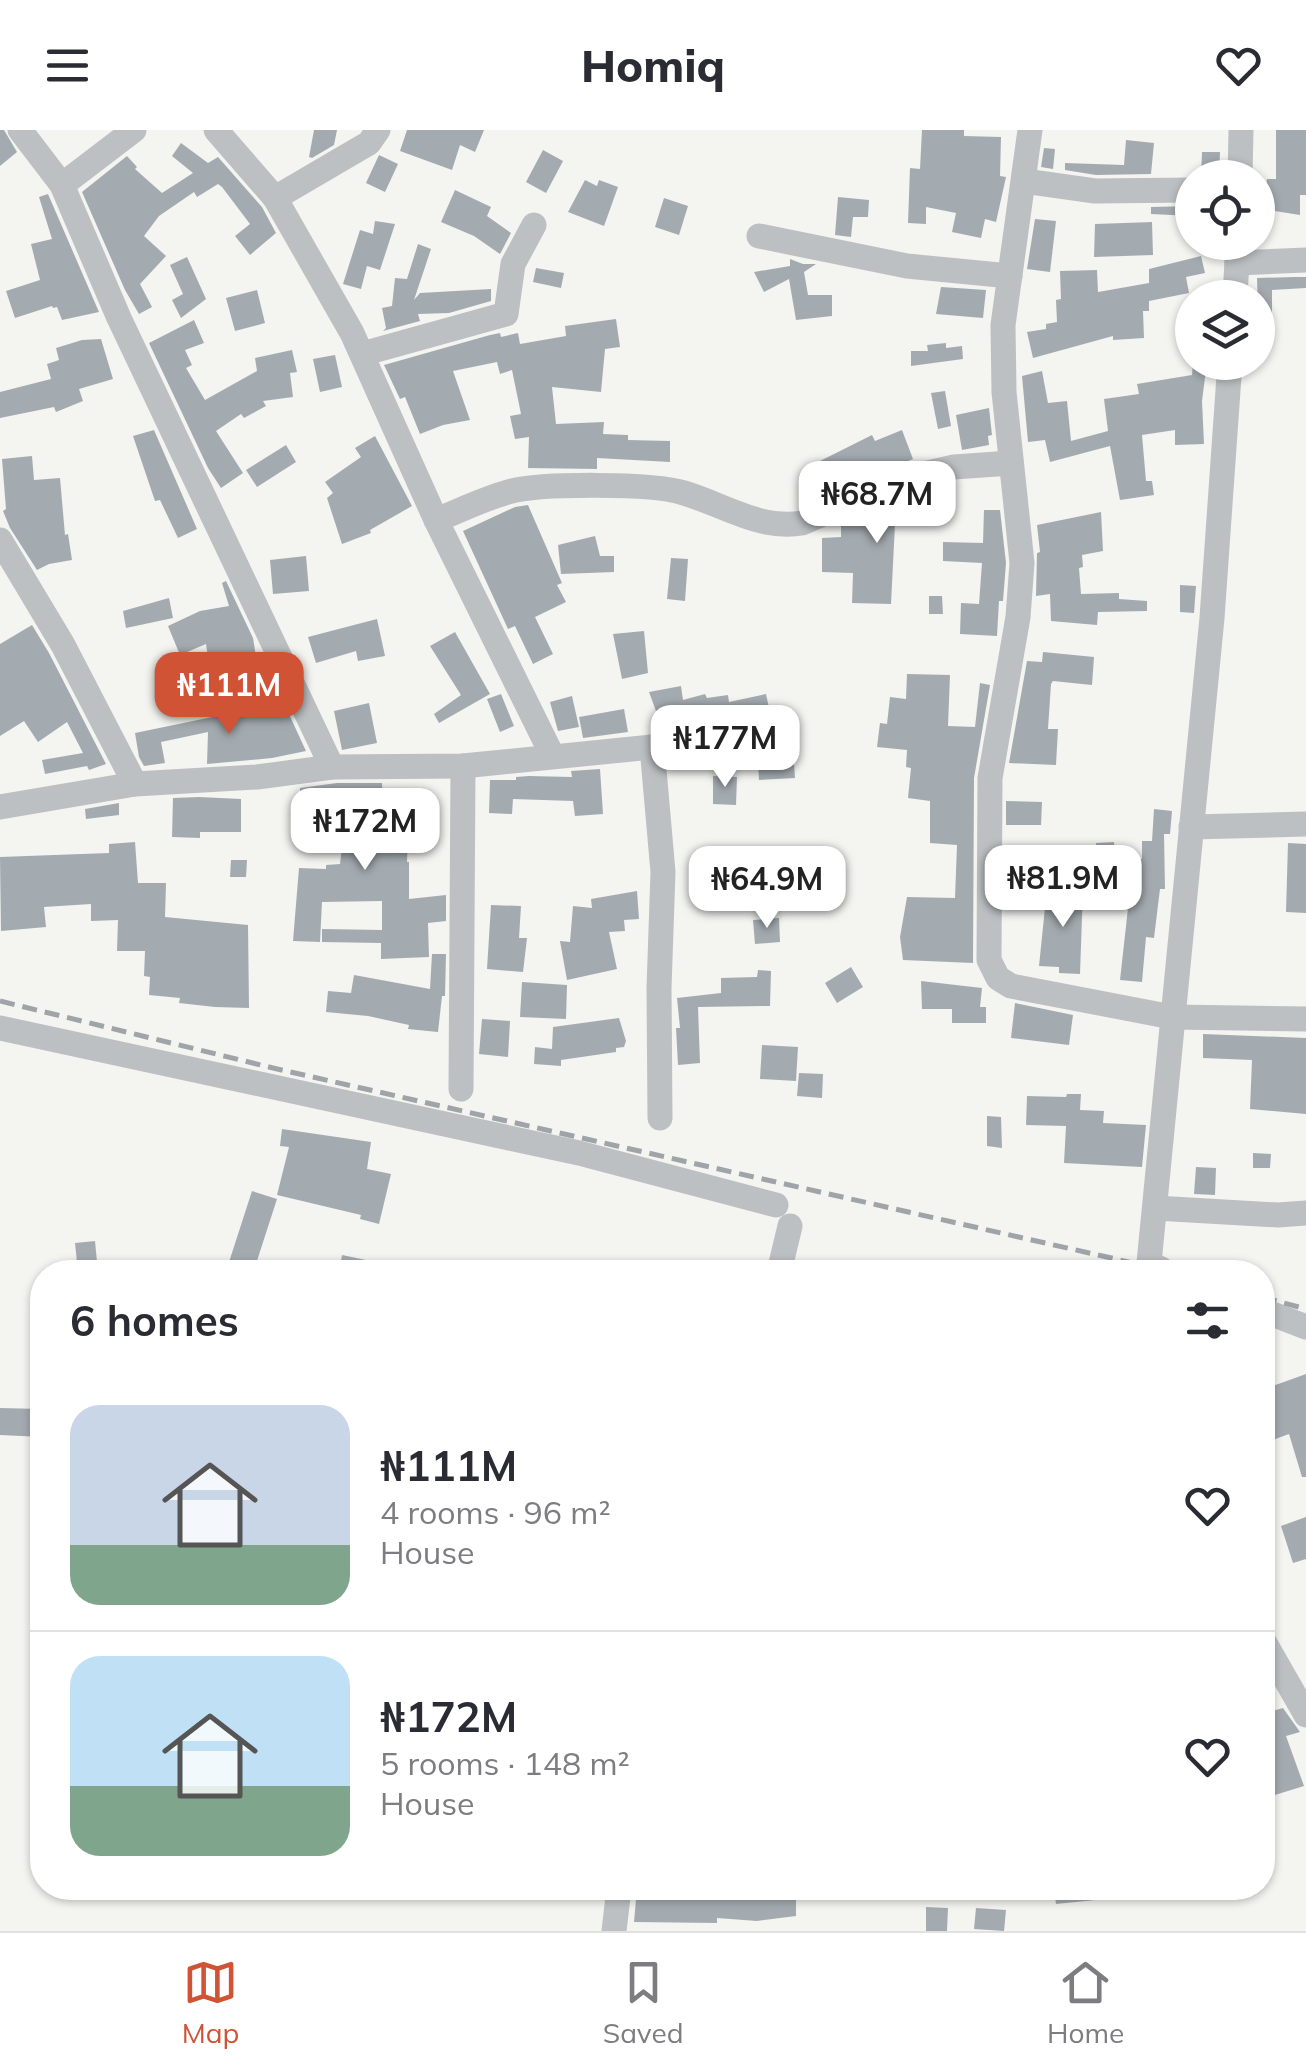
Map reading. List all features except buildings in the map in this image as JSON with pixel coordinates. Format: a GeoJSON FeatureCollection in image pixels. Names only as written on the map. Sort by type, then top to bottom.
{"type":"FeatureCollection","features":[{"type":"Feature","properties":{"kind":"street"},"geometry":{"type":"LineString","coordinates":[[20,130],[62,185],[119,318],[332,767]]}},
{"type":"Feature","properties":{"kind":"street"},"geometry":{"type":"LineString","coordinates":[[62,185],[134,130]]}},
{"type":"Feature","properties":{"kind":"street"},"geometry":{"type":"LineString","coordinates":[[216,130],[275,198],[362,354],[436,520],[552,755]]}},
{"type":"Feature","properties":{"kind":"street"},"geometry":{"type":"LineString","coordinates":[[275,198],[369,144],[378,130]]}},
{"type":"Feature","properties":{"kind":"street"},"geometry":{"type":"LineString","coordinates":[[1030,130],[1003,325],[1004,392],[1022,564],[1018,617],[990,778],[988,960],[998,978],[1012,986],[1172,1017],[1306,1019]]}},
{"type":"Feature","properties":{"kind":"street"},"geometry":{"type":"LineString","coordinates":[[1240,160],[1241,130]]}},
{"type":"Feature","properties":{"kind":"street"},"geometry":{"type":"LineString","coordinates":[[1024,181],[1095,191],[1175,190]]}},
{"type":"Feature","properties":{"kind":"street"},"geometry":{"type":"LineString","coordinates":[[362,354],[506,314],[512,264],[534,225]]}},
{"type":"Feature","properties":{"kind":"street"},"geometry":{"type":"LineString","coordinates":[[760,236],[906,266],[1010,276]]}},
{"type":"Feature","properties":{"kind":"street"},"geometry":{"type":"LineString","coordinates":[[1275,257],[1306,260]]}},
{"type":"Feature","properties":{"kind":"street"},"geometry":{"type":"LineString","coordinates":[[1150,1260],[1212,618],[1229,380]]}},
{"type":"Feature","properties":{"kind":"street"},"geometry":{"type":"LineString","coordinates":[[436,520],[510,491],[580,486],[680,492],[760,522],[783,526],[802,523],[906,478],[954,467],[1011,463]]}},
{"type":"Feature","properties":{"kind":"street"},"geometry":{"type":"LineString","coordinates":[[0,540],[63,645],[135,784]]}},
{"type":"Feature","properties":{"kind":"street"},"geometry":{"type":"LineString","coordinates":[[652,747],[663,872],[660,1118]]}},
{"type":"Feature","properties":{"kind":"street"},"geometry":{"type":"LineString","coordinates":[[0,807],[135,784],[257,777],[332,767],[463,766],[652,747],[755,748]]}},
{"type":"Feature","properties":{"kind":"street"},"geometry":{"type":"LineString","coordinates":[[461,1089],[463,766]]}},
{"type":"Feature","properties":{"kind":"street"},"geometry":{"type":"LineString","coordinates":[[1191,827],[1306,824]]}},
{"type":"Feature","properties":{"kind":"street"},"geometry":{"type":"LineString","coordinates":[[0,1028],[579,1154],[783,1215],[780,1260]]}},
{"type":"Feature","properties":{"kind":"street"},"geometry":{"type":"LineString","coordinates":[[1155,1208],[1278,1216],[1306,1213]]}},
{"type":"Feature","properties":{"kind":"street"},"geometry":{"type":"LineString","coordinates":[[1275,1315],[1306,1327]]}},
{"type":"Feature","properties":{"kind":"street"},"geometry":{"type":"LineString","coordinates":[[1275,1661],[1306,1716]]}},
{"type":"Feature","properties":{"kind":"street"},"geometry":{"type":"LineString","coordinates":[[614,1931],[617,1900]]}},
{"type":"Feature","properties":{"kind":"railway"},"geometry":{"type":"LineString","coordinates":[[0,1001],[273,1068],[1120,1260]]}},
{"type":"Feature","properties":{"kind":"railway"},"geometry":{"type":"LineString","coordinates":[[1275,1301],[1306,1309]]}}]}
